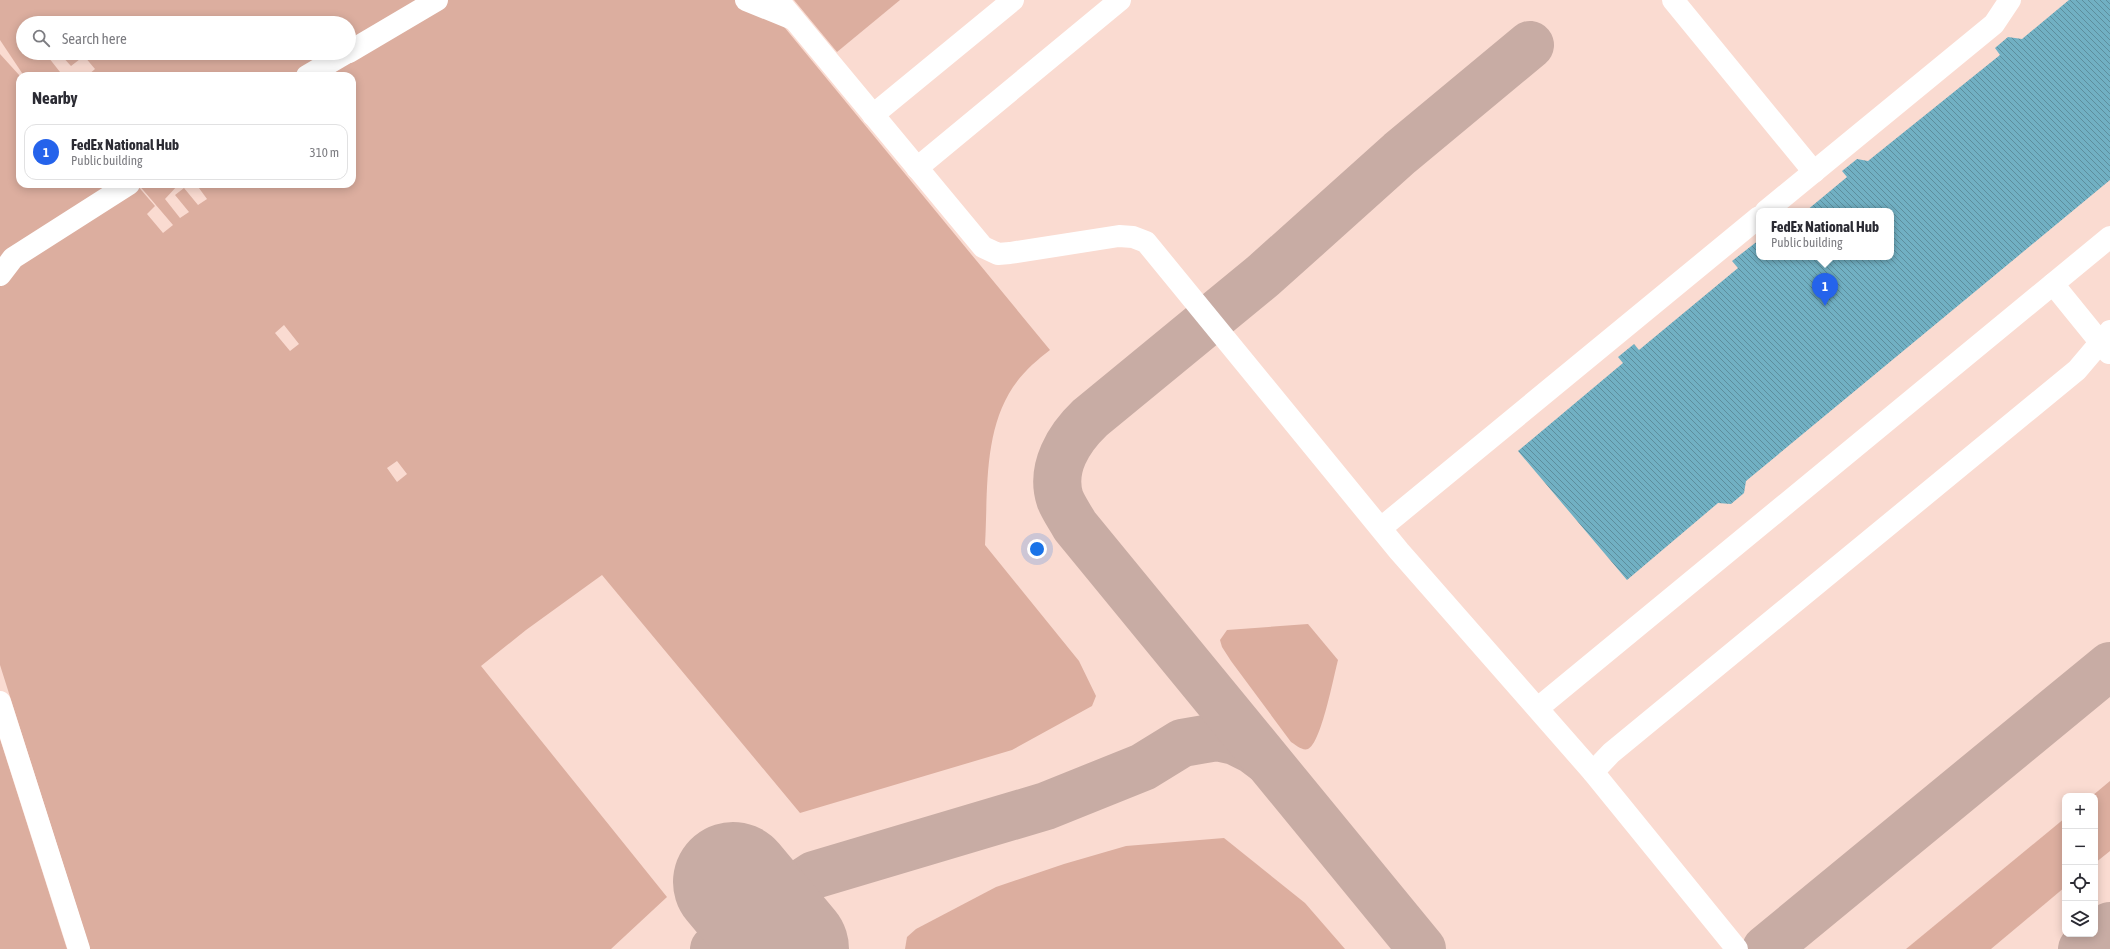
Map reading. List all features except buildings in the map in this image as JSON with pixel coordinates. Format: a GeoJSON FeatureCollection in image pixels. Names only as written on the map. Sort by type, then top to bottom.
{"type":"FeatureCollection","features":[{"type":"Feature","properties":{"kind":"lane"},"geometry":{"type":"LineString","coordinates":[[356,48],[437,0]]}},
{"type":"Feature","properties":{"kind":"lane"},"geometry":{"type":"LineString","coordinates":[[746,0],[795,20]]}},
{"type":"Feature","properties":{"kind":"lane"},"geometry":{"type":"LineString","coordinates":[[778,0],[983,248],[991,252],[1010,253],[1119,236],[1133,237],[1146,242],[1404,556],[1593,772],[1736,949]]}},
{"type":"Feature","properties":{"kind":"lane"},"geometry":{"type":"LineString","coordinates":[[873,115],[1013,0]]}},
{"type":"Feature","properties":{"kind":"lane"},"geometry":{"type":"LineString","coordinates":[[917,168],[1120,0]]}},
{"type":"Feature","properties":{"kind":"lane"},"geometry":{"type":"LineString","coordinates":[[1673,0],[1814,172]]}},
{"type":"Feature","properties":{"kind":"lane"},"geometry":{"type":"LineString","coordinates":[[1770,208],[1994,24],[2010,0]]}},
{"type":"Feature","properties":{"kind":"lane"},"geometry":{"type":"LineString","coordinates":[[314,72],[334,60]]}},
{"type":"Feature","properties":{"kind":"lane"},"geometry":{"type":"LineString","coordinates":[[0,275],[13,258],[123,188]]}},
{"type":"Feature","properties":{"kind":"lane"},"geometry":{"type":"LineString","coordinates":[[1381,528],[1756,219]]}},
{"type":"Feature","properties":{"kind":"lane"},"geometry":{"type":"LineString","coordinates":[[1538,708],[2110,237]]}},
{"type":"Feature","properties":{"kind":"lane"},"geometry":{"type":"LineString","coordinates":[[1593,772],[1612,753],[2077,370],[2107,342],[2053,284]]}},
{"type":"Feature","properties":{"kind":"lane"},"geometry":{"type":"LineString","coordinates":[[0,702],[79,949]]}},
{"type":"Feature","properties":{"kind":"shaded area"},"geometry":{"type":"Polygon","coordinates":[[[0,0],[762,0],[1050,350],[1021,376],[1003,405],[996,423],[987,484],[985,545],[1079,661],[1096,696],[1092,706],[1012,750],[800,813],[602,575],[526,630],[481,666],[667,897],[611,949],[90,949],[0,665],[0,54],[16,72],[16,188],[139,188],[155,206],[147,214],[163,233],[173,225],[141,188],[175,188],[165,199],[180,218],[189,212],[175,195],[184,188],[198,205],[207,199],[199,188],[356,188],[356,72],[92,72],[95,69],[87,60],[356,60],[356,16],[16,16],[16,60],[51,60],[60,72],[21,72],[0,40],[0,0]],[[284,325],[275,333],[290,351],[299,344],[284,325]],[[397,461],[387,468],[397,482],[407,474],[397,461]]]}},
{"type":"Feature","properties":{"kind":"shaded area"},"geometry":{"type":"Polygon","coordinates":[[[794,0],[900,0],[837,52],[794,0]]]}},
{"type":"Feature","properties":{"kind":"shaded area"},"geometry":{"type":"Polygon","coordinates":[[[65,60],[79,60],[71,66],[65,60]]]}},
{"type":"Feature","properties":{"kind":"shaded area"},"geometry":{"type":"Polygon","coordinates":[[[1308,624],[1338,660],[1318,735],[1308,749],[1304,749],[1291,742],[1231,661],[1222,647],[1220,640],[1227,630],[1308,624]]]}},
{"type":"Feature","properties":{"kind":"shaded area"},"geometry":{"type":"Polygon","coordinates":[[[0,739],[67,949],[0,949],[0,739]]]}},
{"type":"Feature","properties":{"kind":"shaded area"},"geometry":{"type":"Polygon","coordinates":[[[2110,781],[2110,851],[2098,861],[2098,793],[2096,793],[2110,781]]]}},
{"type":"Feature","properties":{"kind":"shaded area"},"geometry":{"type":"Polygon","coordinates":[[[2062,820],[2062,890],[1991,949],[1906,949],[2062,820]]]}},
{"type":"Feature","properties":{"kind":"shaded area"},"geometry":{"type":"Polygon","coordinates":[[[1224,838],[1305,903],[1345,949],[905,949],[907,937],[916,929],[996,887],[1064,864],[1126,846],[1224,838]]]}},
{"type":"Feature","properties":{"kind":"taxiway"},"geometry":{"type":"LineString","coordinates":[[1422,949],[1075,526],[1060,499],[1058,476],[1063,454],[1075,435],[1090,418],[1264,275],[1400,153],[1530,45]]}},
{"type":"Feature","properties":{"kind":"taxiway"},"geometry":{"type":"LineString","coordinates":[[1766,949],[2110,666]]}},
{"type":"Feature","properties":{"kind":"taxiway"},"geometry":{"type":"LineString","coordinates":[[714,949],[758,912],[814,875],[1046,806],[1143,767],[1182,743],[1217,737],[1235,741],[1253,750],[1265,759]]}},
{"type":"Feature","properties":{"kind":"taxiway"},"geometry":{"type":"LineString","coordinates":[[2082,949],[2110,926]]}},
{"type":"Feature","properties":{"kind":"runway"},"geometry":{"type":"LineString","coordinates":[[733,882],[789,949]]}},
{"type":"Feature","properties":{"kind":"place","name":"FedEx National Hub"},"geometry":{"type":"Point","coordinates":[1825,306]}}]}
